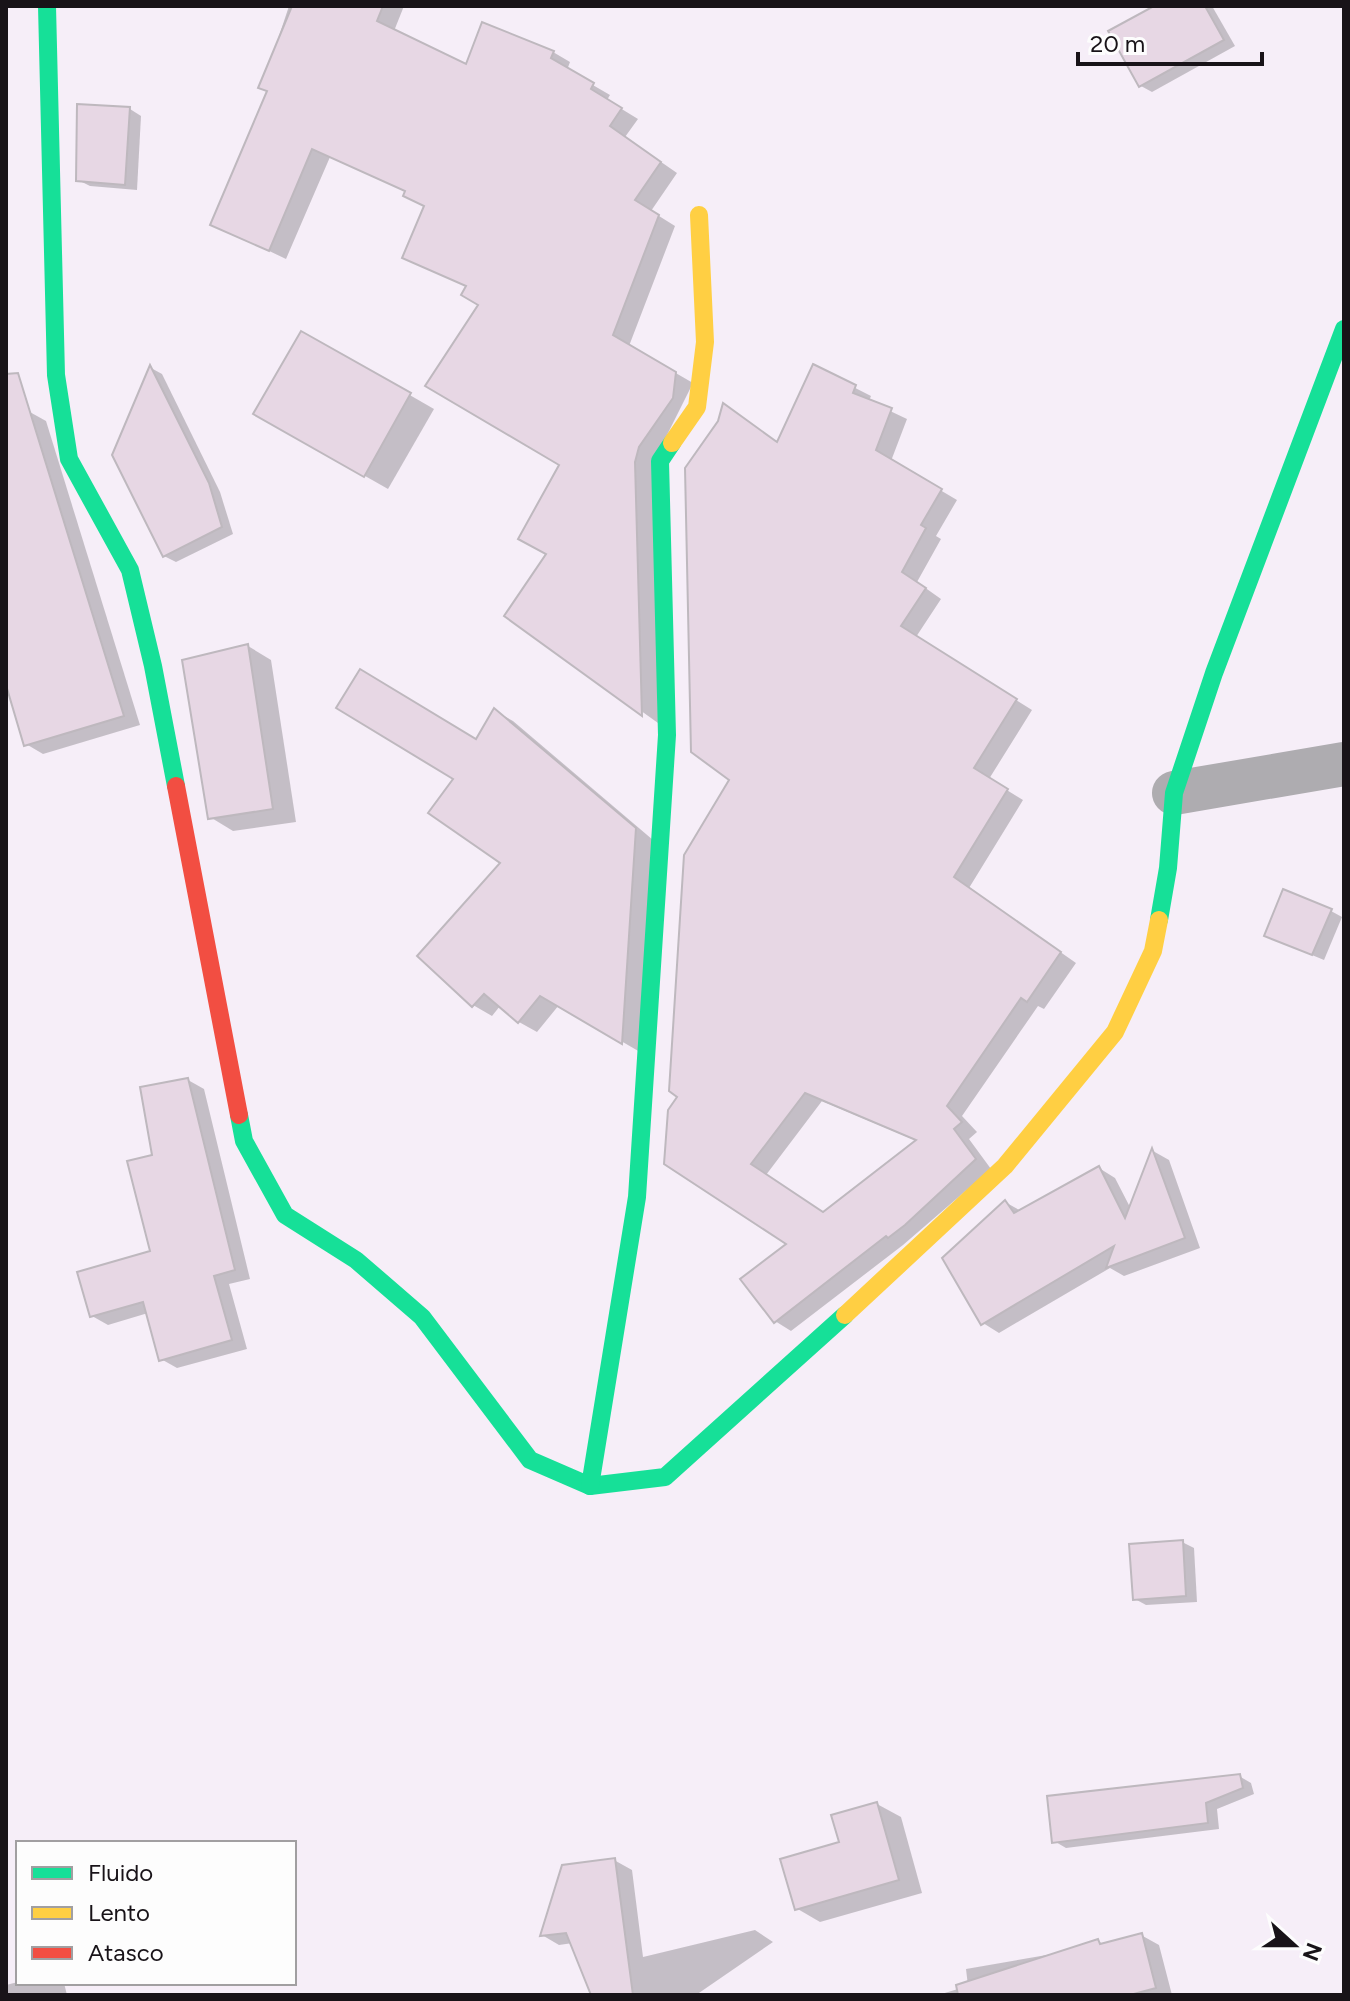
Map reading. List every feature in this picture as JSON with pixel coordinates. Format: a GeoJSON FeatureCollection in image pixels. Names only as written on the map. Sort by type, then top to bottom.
{"type":"FeatureCollection","features":[{"type":"Feature","properties":{"kind":"street"},"geometry":{"type":"LineString","coordinates":[[47,6],[56,375],[69,459],[130,570],[153,666],[244,1141],[285,1215],[356,1260],[422,1317],[530,1460],[590,1486],[665,1477],[1005,1166],[1115,1032],[1153,951],[1168,868],[1174,793],[1214,673],[1344,329]]}},
{"type":"Feature","properties":{"kind":"street"},"geometry":{"type":"LineString","coordinates":[[590,1486],[637,1197],[667,735],[660,461],[697,407],[705,342],[699,215]]}},
{"type":"Feature","properties":{"kind":"street"},"geometry":{"type":"LineString","coordinates":[[1174,793],[1344,764]]}},
{"type":"Feature","properties":{"kind":"building"},"geometry":{"type":"Polygon","coordinates":[[[292,6],[383,6],[377,21],[466,64],[482,22],[554,51],[551,58],[594,83],[591,89],[622,108],[610,126],[661,162],[635,200],[659,215],[613,335],[676,372],[673,398],[639,447],[635,462],[642,716],[504,616],[546,554],[518,539],[559,465],[425,386],[478,305],[461,295],[466,286],[402,258],[424,206],[403,196],[405,191],[312,149],[269,251],[210,225],[267,91],[258,88],[292,6]]]}},
{"type":"Feature","properties":{"kind":"building"},"geometry":{"type":"Polygon","coordinates":[[[1154,6],[1205,6],[1224,40],[1139,87],[1108,31],[1154,6]]]}},
{"type":"Feature","properties":{"kind":"building"},"geometry":{"type":"Polygon","coordinates":[[[77,104],[130,107],[125,185],[76,181],[77,104]]]}},
{"type":"Feature","properties":{"kind":"building"},"geometry":{"type":"Polygon","coordinates":[[[301,331],[411,393],[364,477],[253,414],[301,331]]]}},
{"type":"Feature","properties":{"kind":"building"},"geometry":{"type":"Polygon","coordinates":[[[813,364],[856,385],[853,393],[892,408],[876,450],[942,489],[921,525],[926,528],[902,572],[926,588],[901,626],[1017,699],[974,768],[1008,789],[954,877],[1061,952],[1027,1002],[1021,998],[947,1106],[962,1122],[954,1129],[976,1159],[905,1225],[888,1238],[886,1236],[774,1323],[740,1279],[786,1244],[664,1164],[668,1110],[677,1097],[669,1091],[684,855],[729,780],[691,752],[685,468],[718,421],[723,403],[777,442],[813,364]],[[805,1093],[751,1164],[823,1212],[916,1140],[805,1093]]]}},
{"type":"Feature","properties":{"kind":"building"},"geometry":{"type":"Polygon","coordinates":[[[150,365],[209,483],[222,527],[163,557],[112,455],[150,365]]]}},
{"type":"Feature","properties":{"kind":"building"},"geometry":{"type":"Polygon","coordinates":[[[18,373],[124,716],[24,746],[6,685],[6,374],[18,373]]]}},
{"type":"Feature","properties":{"kind":"building"},"geometry":{"type":"Polygon","coordinates":[[[248,644],[273,809],[208,819],[182,660],[248,644]]]}},
{"type":"Feature","properties":{"kind":"building"},"geometry":{"type":"Polygon","coordinates":[[[360,669],[476,739],[494,708],[636,828],[622,1044],[540,996],[518,1023],[484,994],[472,1007],[417,956],[500,863],[428,813],[453,779],[336,708],[360,669]]]}},
{"type":"Feature","properties":{"kind":"building"},"geometry":{"type":"Polygon","coordinates":[[[1283,889],[1332,909],[1312,955],[1264,936],[1283,889]]]}},
{"type":"Feature","properties":{"kind":"building"},"geometry":{"type":"Polygon","coordinates":[[[188,1078],[235,1270],[214,1276],[232,1340],[159,1361],[143,1302],[90,1317],[77,1272],[150,1251],[127,1161],[152,1155],[140,1087],[188,1078]]]}},
{"type":"Feature","properties":{"kind":"building"},"geometry":{"type":"Polygon","coordinates":[[[1152,1148],[1185,1238],[1106,1268],[1114,1246],[981,1325],[942,1258],[1005,1200],[1014,1213],[1099,1166],[1125,1218],[1152,1148]]]}},
{"type":"Feature","properties":{"kind":"building"},"geometry":{"type":"Polygon","coordinates":[[[1183,1540],[1186,1596],[1133,1600],[1129,1544],[1183,1540]]]}},
{"type":"Feature","properties":{"kind":"building"},"geometry":{"type":"Polygon","coordinates":[[[1240,1774],[1243,1788],[1206,1803],[1208,1823],[1052,1843],[1047,1796],[1240,1774]]]}},
{"type":"Feature","properties":{"kind":"building"},"geometry":{"type":"Polygon","coordinates":[[[877,1802],[899,1880],[795,1910],[780,1859],[839,1842],[831,1815],[877,1802]]]}},
{"type":"Feature","properties":{"kind":"building"},"geometry":{"type":"Polygon","coordinates":[[[615,1858],[633,1995],[591,1995],[566,1933],[540,1936],[562,1865],[615,1858]]]}},
{"type":"Feature","properties":{"kind":"building"},"geometry":{"type":"Polygon","coordinates":[[[1142,1933],[1156,1988],[1130,1995],[958,1995],[956,1985],[1098,1939],[1100,1944],[1142,1933]]]}},
{"type":"Feature","properties":{"kind":"traffic: fast"},"geometry":{"type":"LineString","coordinates":[[47,6],[56,375],[69,459],[130,570],[153,666],[176,786]]}},
{"type":"Feature","properties":{"kind":"traffic: fast"},"geometry":{"type":"LineString","coordinates":[[1159,920],[1168,868],[1174,793],[1214,673],[1344,329]]}},
{"type":"Feature","properties":{"kind":"traffic: fast"},"geometry":{"type":"LineString","coordinates":[[590,1486],[637,1197],[667,735],[660,461],[672,443]]}},
{"type":"Feature","properties":{"kind":"traffic: fast"},"geometry":{"type":"LineString","coordinates":[[239,1115],[244,1141],[285,1215],[356,1260],[422,1317],[530,1460],[590,1486],[665,1477],[845,1315]]}},
{"type":"Feature","properties":{"kind":"traffic: slow"},"geometry":{"type":"LineString","coordinates":[[672,443],[697,407],[705,342],[699,215]]}},
{"type":"Feature","properties":{"kind":"traffic: slow"},"geometry":{"type":"LineString","coordinates":[[845,1315],[1005,1166],[1115,1032],[1153,951],[1159,920]]}},
{"type":"Feature","properties":{"kind":"traffic: jam"},"geometry":{"type":"LineString","coordinates":[[176,786],[239,1115]]}}]}
